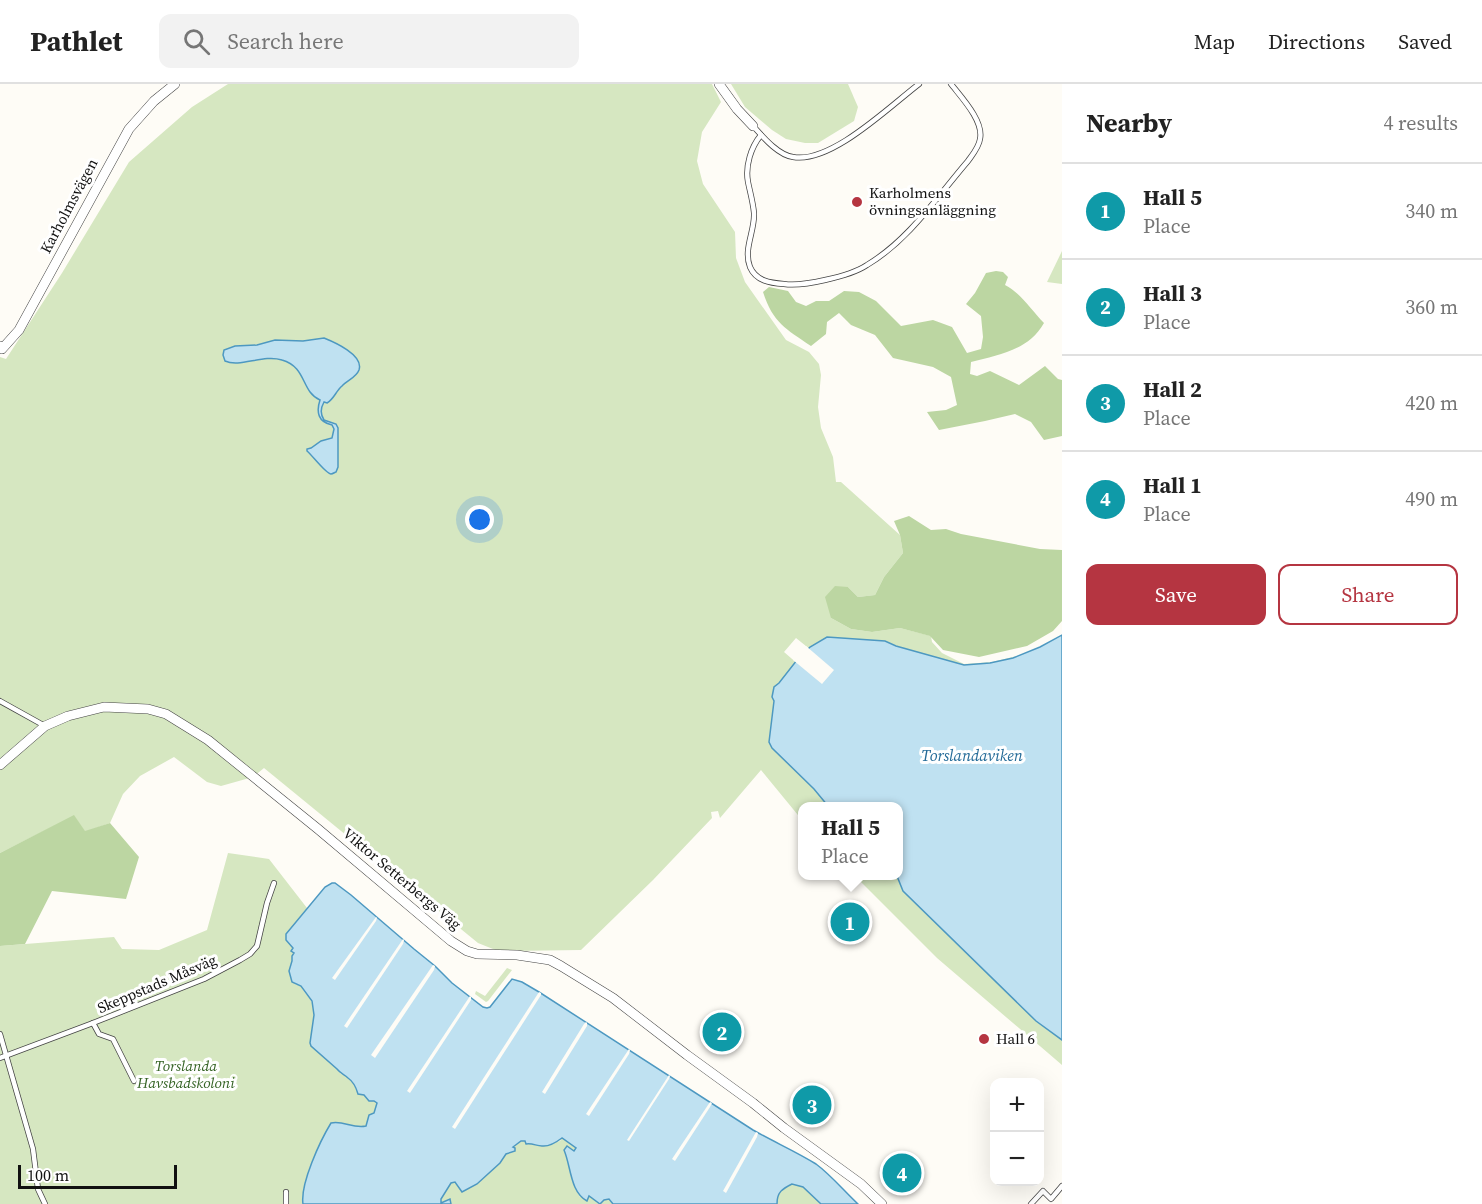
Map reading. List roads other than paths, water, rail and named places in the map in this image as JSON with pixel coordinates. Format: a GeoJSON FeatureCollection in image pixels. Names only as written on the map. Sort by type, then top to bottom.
{"type":"FeatureCollection","features":[{"type":"Feature","properties":{"kind":"street","name":"Karholmsvägen"},"geometry":{"type":"LineString","coordinates":[[1,350],[19,330],[129,129],[154,101],[175,84]]}},
{"type":"Feature","properties":{"kind":"street"},"geometry":{"type":"LineString","coordinates":[[719,84],[753,126]]}},
{"type":"Feature","properties":{"kind":"street","name":"Viktor Setterbergs Väg"},"geometry":{"type":"LineString","coordinates":[[0,765],[45,726],[68,716],[104,707],[148,709],[166,714],[208,740],[247,771],[451,941],[477,954],[517,955],[550,960],[561,966],[613,998],[861,1184],[882,1204]]}},
{"type":"Feature","properties":{"kind":"lane"},"geometry":{"type":"LineString","coordinates":[[753,126],[786,155],[802,158],[814,156],[833,148],[873,121],[919,84]]}},
{"type":"Feature","properties":{"kind":"lane"},"geometry":{"type":"LineString","coordinates":[[761,135],[754,144],[747,179],[754,216],[747,252],[752,270],[758,278],[770,283],[788,285],[836,278],[866,266],[908,232],[977,148],[981,138],[976,119],[951,84]]}},
{"type":"Feature","properties":{"kind":"lane"},"geometry":{"type":"LineString","coordinates":[[0,701],[45,726]]}},
{"type":"Feature","properties":{"kind":"lane","name":"Skeppstads Måsväg"},"geometry":{"type":"LineString","coordinates":[[3,1057],[204,979],[250,954],[257,946],[274,883]]}},
{"type":"Feature","properties":{"kind":"lane"},"geometry":{"type":"LineString","coordinates":[[93,1023],[99,1034],[113,1039],[134,1081]]}},
{"type":"Feature","properties":{"kind":"lane"},"geometry":{"type":"LineString","coordinates":[[0,1034],[3,1057],[33,1149],[38,1189],[45,1204]]}},
{"type":"Feature","properties":{"kind":"lane"},"geometry":{"type":"LineString","coordinates":[[1031,1204],[1043,1191],[1051,1199],[1062,1186]]}},
{"type":"Feature","properties":{"kind":"lane"},"geometry":{"type":"LineString","coordinates":[[285,1204],[286,1192]]}},
{"type":"Feature","properties":{"kind":"water"},"geometry":{"type":"Polygon","coordinates":[[[324,338],[353,354],[359,364],[356,375],[344,384],[327,403],[324,402],[322,407],[321,414],[324,420],[336,424],[338,428],[338,467],[336,472],[331,474],[307,449],[332,438],[334,429],[319,416],[320,400],[310,391],[296,368],[290,363],[275,359],[231,363],[225,361],[223,355],[224,350],[235,346],[257,345],[275,340],[303,341],[324,338]]]}},
{"type":"Feature","properties":{"kind":"water","name":"Torslandaviken"},"geometry":{"type":"Polygon","coordinates":[[[1062,635],[1062,1040],[1036,1021],[903,891],[899,880],[903,880],[903,802],[825,802],[772,748],[769,742],[774,687],[810,647],[827,637],[885,641],[964,665],[1013,658],[1062,635]]]}},
{"type":"Feature","properties":{"kind":"water"},"geometry":{"type":"Polygon","coordinates":[[[332,883],[351,895],[483,1007],[490,1007],[512,979],[522,982],[753,1130],[816,1164],[858,1204],[821,1204],[803,1187],[792,1184],[781,1191],[777,1204],[613,1204],[609,1199],[600,1204],[589,1196],[587,1201],[577,1191],[564,1150],[567,1146],[574,1151],[576,1148],[562,1138],[545,1146],[526,1144],[525,1141],[521,1141],[513,1147],[515,1151],[506,1154],[500,1163],[477,1184],[462,1192],[455,1182],[451,1183],[441,1203],[450,1199],[451,1204],[303,1204],[308,1174],[331,1123],[366,1126],[369,1115],[374,1113],[377,1103],[358,1094],[352,1081],[311,1046],[314,1015],[312,1001],[301,986],[292,982],[289,971],[294,953],[286,940],[286,934],[325,887],[332,883]]]}},
{"type":"Feature","properties":{"kind":"place","name":"Karholmens övningsanläggning"},"geometry":{"type":"Point","coordinates":[857,202]}},
{"type":"Feature","properties":{"kind":"place","name":"Hall 5"},"geometry":{"type":"Point","coordinates":[850,922]}},
{"type":"Feature","properties":{"kind":"place","name":"Hall 3"},"geometry":{"type":"Point","coordinates":[722,1032]}},
{"type":"Feature","properties":{"kind":"place","name":"Hall 6"},"geometry":{"type":"Point","coordinates":[984,1039]}},
{"type":"Feature","properties":{"kind":"place","name":"Hall 2"},"geometry":{"type":"Point","coordinates":[812,1105]}},
{"type":"Feature","properties":{"kind":"place","name":"Hall 1"},"geometry":{"type":"Point","coordinates":[902,1173]}},
{"type":"Feature","properties":{"kind":"park label","name":"Torslanda Havsbadskoloni"},"geometry":{"type":"Point","coordinates":[186,1074]}}]}
